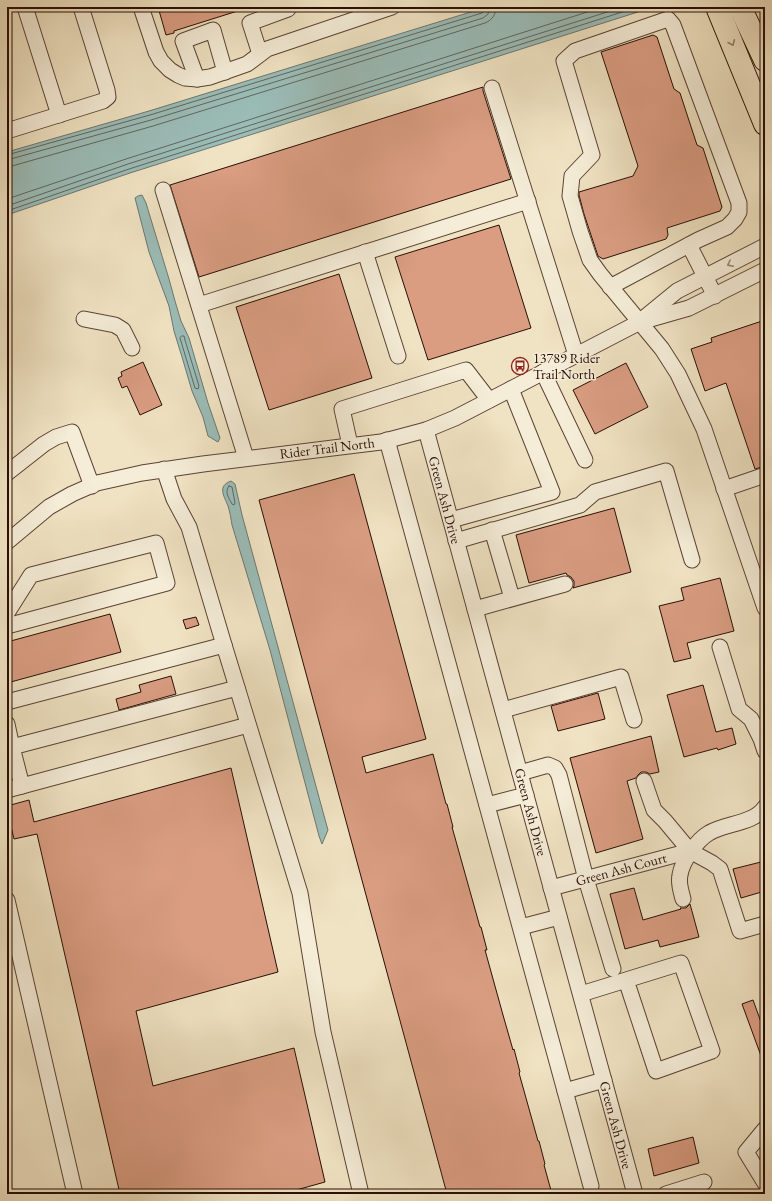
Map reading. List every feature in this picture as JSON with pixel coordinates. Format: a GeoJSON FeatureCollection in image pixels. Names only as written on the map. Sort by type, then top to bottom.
{"type":"FeatureCollection","features":[{"type":"Feature","properties":{"kind":"highway"},"geometry":{"type":"LineString","coordinates":[[717,7],[765,124]]}},
{"type":"Feature","properties":{"kind":"highway"},"geometry":{"type":"LineString","coordinates":[[740,7],[765,60]]}},
{"type":"Feature","properties":{"kind":"street"},"geometry":{"type":"LineString","coordinates":[[25,7],[60,115]]}},
{"type":"Feature","properties":{"kind":"street"},"geometry":{"type":"LineString","coordinates":[[7,130],[103,102],[108,97],[108,90],[81,7]]}},
{"type":"Feature","properties":{"kind":"street"},"geometry":{"type":"LineString","coordinates":[[141,7],[156,52],[161,61],[170,70],[178,75],[185,78],[197,79],[210,77],[247,64],[267,49],[392,7]]}},
{"type":"Feature","properties":{"kind":"street"},"geometry":{"type":"LineString","coordinates":[[260,54],[250,23],[288,9]]}},
{"type":"Feature","properties":{"kind":"street"},"geometry":{"type":"LineString","coordinates":[[610,286],[726,227],[735,219],[739,212],[739,203],[673,25],[668,19],[575,51],[564,61],[592,155],[572,176],[570,196],[590,260],[600,274],[662,349],[682,380],[704,428],[765,608]]}},
{"type":"Feature","properties":{"kind":"street"},"geometry":{"type":"LineString","coordinates":[[197,79],[183,40],[213,30],[226,72]]}},
{"type":"Feature","properties":{"kind":"street"},"geometry":{"type":"LineString","coordinates":[[492,88],[576,355]]}},
{"type":"Feature","properties":{"kind":"street"},"geometry":{"type":"LineString","coordinates":[[163,190],[246,458]]}},
{"type":"Feature","properties":{"kind":"street"},"geometry":{"type":"LineString","coordinates":[[199,305],[528,201]]}},
{"type":"Feature","properties":{"kind":"street"},"geometry":{"type":"LineString","coordinates":[[689,245],[715,296]]}},
{"type":"Feature","properties":{"kind":"street","name":"Rider Trail North"},"geometry":{"type":"LineString","coordinates":[[640,322],[677,291],[765,246]]}},
{"type":"Feature","properties":{"kind":"street"},"geometry":{"type":"LineString","coordinates":[[365,252],[398,356]]}},
{"type":"Feature","properties":{"kind":"street","name":"Rider Trail North"},"geometry":{"type":"LineString","coordinates":[[7,542],[49,508],[72,494],[97,483],[164,469],[387,440],[426,430],[455,418],[640,322],[689,308],[765,270]]}},
{"type":"Feature","properties":{"kind":"street"},"geometry":{"type":"LineString","coordinates":[[84,319],[115,325],[123,330],[132,348]]}},
{"type":"Feature","properties":{"kind":"street"},"geometry":{"type":"LineString","coordinates":[[350,445],[342,409],[466,370],[489,400]]}},
{"type":"Feature","properties":{"kind":"street"},"geometry":{"type":"LineString","coordinates":[[543,372],[585,460]]}},
{"type":"Feature","properties":{"kind":"street"},"geometry":{"type":"LineString","coordinates":[[451,520],[552,492],[511,389]]}},
{"type":"Feature","properties":{"kind":"street","name":"Green Ash Drive"},"geometry":{"type":"LineString","coordinates":[[426,430],[634,1193]]}},
{"type":"Feature","properties":{"kind":"street"},"geometry":{"type":"LineString","coordinates":[[7,473],[44,444],[56,437],[72,432],[92,486]]}},
{"type":"Feature","properties":{"kind":"street"},"geometry":{"type":"LineString","coordinates":[[387,440],[591,1186]]}},
{"type":"Feature","properties":{"kind":"street"},"geometry":{"type":"LineString","coordinates":[[164,469],[174,499],[189,527],[300,893],[323,1032],[361,1194]]}},
{"type":"Feature","properties":{"kind":"street"},"geometry":{"type":"LineString","coordinates":[[456,541],[580,505],[595,492],[666,471],[692,560]]}},
{"type":"Feature","properties":{"kind":"street"},"geometry":{"type":"LineString","coordinates":[[724,489],[765,475]]}},
{"type":"Feature","properties":{"kind":"street"},"geometry":{"type":"LineString","coordinates":[[492,530],[512,598]]}},
{"type":"Feature","properties":{"kind":"street"},"geometry":{"type":"LineString","coordinates":[[7,613],[31,575],[156,543],[167,583],[7,626]]}},
{"type":"Feature","properties":{"kind":"street"},"geometry":{"type":"LineString","coordinates":[[475,608],[565,584]]}},
{"type":"Feature","properties":{"kind":"street"},"geometry":{"type":"LineString","coordinates":[[7,702],[224,645]]}},
{"type":"Feature","properties":{"kind":"street"},"geometry":{"type":"LineString","coordinates":[[720,647],[739,709],[751,719],[765,751]]}},
{"type":"Feature","properties":{"kind":"street"},"geometry":{"type":"LineString","coordinates":[[503,710],[621,677],[634,720]]}},
{"type":"Feature","properties":{"kind":"street"},"geometry":{"type":"LineString","coordinates":[[12,747],[237,688]]}},
{"type":"Feature","properties":{"kind":"street"},"geometry":{"type":"LineString","coordinates":[[7,724],[22,786]]}},
{"type":"Feature","properties":{"kind":"street"},"geometry":{"type":"LineString","coordinates":[[7,790],[248,725]]}},
{"type":"Feature","properties":{"kind":"street"},"geometry":{"type":"LineString","coordinates":[[520,773],[548,765],[555,768],[560,776],[586,879],[613,969]]}},
{"type":"Feature","properties":{"kind":"street"},"geometry":{"type":"LineString","coordinates":[[644,782],[654,810],[690,851],[720,869],[740,931],[765,924]]}},
{"type":"Feature","properties":{"kind":"street"},"geometry":{"type":"LineString","coordinates":[[487,805],[526,795]]}},
{"type":"Feature","properties":{"kind":"street"},"geometry":{"type":"LineString","coordinates":[[683,899],[679,883],[680,873],[690,851],[709,833],[753,817],[765,807]]}},
{"type":"Feature","properties":{"kind":"street","name":"Green Ash Court"},"geometry":{"type":"LineString","coordinates":[[552,888],[690,851]]}},
{"type":"Feature","properties":{"kind":"street"},"geometry":{"type":"LineString","coordinates":[[7,900],[75,1194]]}},
{"type":"Feature","properties":{"kind":"street"},"geometry":{"type":"LineString","coordinates":[[521,927],[559,917]]}},
{"type":"Feature","properties":{"kind":"street"},"geometry":{"type":"LineString","coordinates":[[580,994],[681,963],[712,1051],[656,1071],[626,980]]}},
{"type":"Feature","properties":{"kind":"street"},"geometry":{"type":"LineString","coordinates":[[565,1091],[604,1080]]}},
{"type":"Feature","properties":{"kind":"street"},"geometry":{"type":"LineString","coordinates":[[765,1129],[746,1152],[765,1183]]}},
{"type":"Feature","properties":{"kind":"street"},"geometry":{"type":"LineString","coordinates":[[666,1194],[704,1182]]}},
{"type":"Feature","properties":{"kind":"water"},"geometry":{"type":"Polygon","coordinates":[[[487,7],[646,7],[638,12],[130,173],[7,215],[7,152],[149,111],[487,7]]]}},
{"type":"Feature","properties":{"kind":"water"},"geometry":{"type":"Polygon","coordinates":[[[142,195],[146,203],[181,321],[189,338],[220,438],[218,442],[208,436],[203,417],[192,391],[174,331],[169,306],[149,252],[135,198],[142,195]]]}},
{"type":"Feature","properties":{"kind":"water"},"geometry":{"type":"Polygon","coordinates":[[[231,481],[235,484],[242,515],[328,830],[322,844],[270,650],[223,492],[224,486],[231,481]]]}},
{"type":"Feature","properties":{"kind":"building"},"geometry":{"type":"Polygon","coordinates":[[[158,7],[244,7],[244,9],[174,31],[174,33],[166,35],[158,7]]]}},
{"type":"Feature","properties":{"kind":"building"},"geometry":{"type":"Polygon","coordinates":[[[653,35],[657,37],[674,89],[680,93],[697,145],[703,148],[722,207],[720,211],[667,228],[668,235],[666,239],[603,259],[598,256],[584,214],[579,192],[633,176],[638,166],[601,52],[653,35]]]}},
{"type":"Feature","properties":{"kind":"building"},"geometry":{"type":"Polygon","coordinates":[[[483,87],[511,179],[199,277],[170,185],[483,87]]]}},
{"type":"Feature","properties":{"kind":"building"},"geometry":{"type":"Polygon","coordinates":[[[499,225],[531,328],[428,360],[395,257],[499,225]]]}},
{"type":"Feature","properties":{"kind":"building"},"geometry":{"type":"Polygon","coordinates":[[[339,274],[372,378],[269,410],[236,307],[339,274]]]}},
{"type":"Feature","properties":{"kind":"building"},"geometry":{"type":"Polygon","coordinates":[[[765,320],[765,466],[755,469],[726,383],[705,391],[691,349],[712,342],[711,338],[765,320]]]}},
{"type":"Feature","properties":{"kind":"building"},"geometry":{"type":"Polygon","coordinates":[[[143,362],[162,405],[140,415],[127,386],[122,388],[118,378],[122,376],[121,372],[143,362]]]}},
{"type":"Feature","properties":{"kind":"building"},"geometry":{"type":"Polygon","coordinates":[[[626,363],[648,407],[595,434],[573,390],[626,363]]]}},
{"type":"Feature","properties":{"kind":"building"},"geometry":{"type":"Polygon","coordinates":[[[354,474],[426,739],[362,757],[366,773],[433,754],[452,827],[481,927],[487,950],[485,950],[539,1141],[552,1194],[447,1194],[259,500],[354,474]]]}},
{"type":"Feature","properties":{"kind":"building"},"geometry":{"type":"Polygon","coordinates":[[[614,508],[631,572],[573,588],[574,581],[566,573],[529,583],[516,535],[614,508]]]}},
{"type":"Feature","properties":{"kind":"building"},"geometry":{"type":"Polygon","coordinates":[[[720,578],[734,631],[687,643],[691,658],[674,662],[659,606],[684,600],[681,588],[720,578]]]}},
{"type":"Feature","properties":{"kind":"building"},"geometry":{"type":"Polygon","coordinates":[[[110,614],[121,652],[7,683],[7,642],[110,614]]]}},
{"type":"Feature","properties":{"kind":"building"},"geometry":{"type":"Polygon","coordinates":[[[196,617],[199,625],[186,629],[183,620],[196,617]]]}},
{"type":"Feature","properties":{"kind":"building"},"geometry":{"type":"Polygon","coordinates":[[[171,676],[176,694],[119,710],[116,699],[141,692],[139,685],[171,676]]]}},
{"type":"Feature","properties":{"kind":"building"},"geometry":{"type":"Polygon","coordinates":[[[703,685],[716,732],[732,728],[736,744],[718,750],[717,748],[684,757],[667,695],[703,685]]]}},
{"type":"Feature","properties":{"kind":"building"},"geometry":{"type":"Polygon","coordinates":[[[598,693],[605,719],[558,731],[551,706],[598,693]]]}},
{"type":"Feature","properties":{"kind":"building"},"geometry":{"type":"Polygon","coordinates":[[[651,736],[659,772],[650,774],[641,772],[636,778],[627,781],[643,839],[596,853],[570,758],[651,736]]]}},
{"type":"Feature","properties":{"kind":"building"},"geometry":{"type":"Polygon","coordinates":[[[231,768],[278,972],[136,1011],[153,1086],[294,1048],[325,1182],[282,1194],[120,1194],[37,834],[14,839],[7,806],[29,800],[34,822],[231,768]]]}},
{"type":"Feature","properties":{"kind":"building"},"geometry":{"type":"Polygon","coordinates":[[[765,861],[765,891],[741,898],[733,869],[765,861]]]}},
{"type":"Feature","properties":{"kind":"building"},"geometry":{"type":"Polygon","coordinates":[[[634,888],[643,920],[681,909],[680,908],[686,908],[690,904],[699,937],[660,947],[658,940],[625,949],[610,894],[634,888]]]}},
{"type":"Feature","properties":{"kind":"building"},"geometry":{"type":"Polygon","coordinates":[[[753,1000],[765,1033],[765,1064],[742,1004],[753,1000]]]}},
{"type":"Feature","properties":{"kind":"building"},"geometry":{"type":"Polygon","coordinates":[[[693,1137],[699,1163],[654,1176],[648,1149],[693,1137]]]}},
{"type":"Feature","properties":{"kind":"place","name":"13789 Rider Trail North"},"geometry":{"type":"Point","coordinates":[520,366]}}]}
